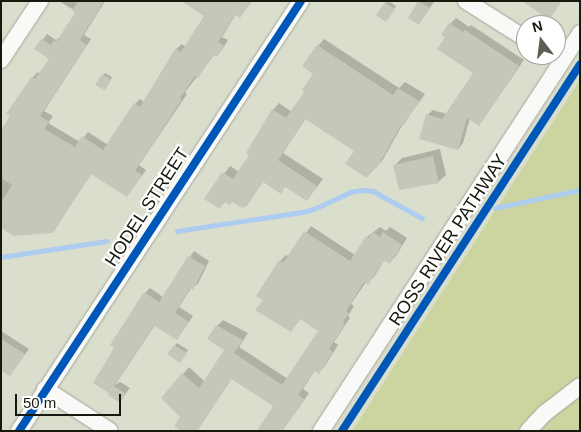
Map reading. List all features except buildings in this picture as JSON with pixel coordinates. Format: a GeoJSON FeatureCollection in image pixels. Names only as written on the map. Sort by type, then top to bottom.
{"type":"FeatureCollection","features":[{"type":"Feature","properties":{"kind":"street"},"geometry":{"type":"LineString","coordinates":[[1,60],[40,1]]}},
{"type":"Feature","properties":{"kind":"street","name":"HODEL STREET"},"geometry":{"type":"LineString","coordinates":[[19,431],[301,1]]}},
{"type":"Feature","properties":{"kind":"street"},"geometry":{"type":"LineString","coordinates":[[466,1],[516,33]]}},
{"type":"Feature","properties":{"kind":"street"},"geometry":{"type":"LineString","coordinates":[[566,48],[580,33]]}},
{"type":"Feature","properties":{"kind":"street"},"geometry":{"type":"LineString","coordinates":[[321,431],[552,65]]}},
{"type":"Feature","properties":{"kind":"street"},"geometry":{"type":"LineString","coordinates":[[528,431],[545,413],[580,386]]}},
{"type":"Feature","properties":{"kind":"street"},"geometry":{"type":"LineString","coordinates":[[45,389],[110,431]]}},
{"type":"Feature","properties":{"kind":"green space"},"geometry":{"type":"Polygon","coordinates":[[[580,80],[580,431],[352,431],[580,80]]]}},
{"type":"Feature","properties":{"kind":"waterway"},"geometry":{"type":"LineString","coordinates":[[177,231],[302,212],[314,209],[350,192],[362,190],[373,191],[422,218]]}},
{"type":"Feature","properties":{"kind":"waterway"},"geometry":{"type":"LineString","coordinates":[[495,208],[580,190]]}},
{"type":"Feature","properties":{"kind":"waterway"},"geometry":{"type":"LineString","coordinates":[[1,257],[107,241]]}},
{"type":"Feature","properties":{"kind":"cycle path"},"geometry":{"type":"LineString","coordinates":[[19,431],[301,1]]}},
{"type":"Feature","properties":{"kind":"cycle path","name":"ROSS RIVER PATHWAY"},"geometry":{"type":"LineString","coordinates":[[342,431],[580,65]]}}]}
